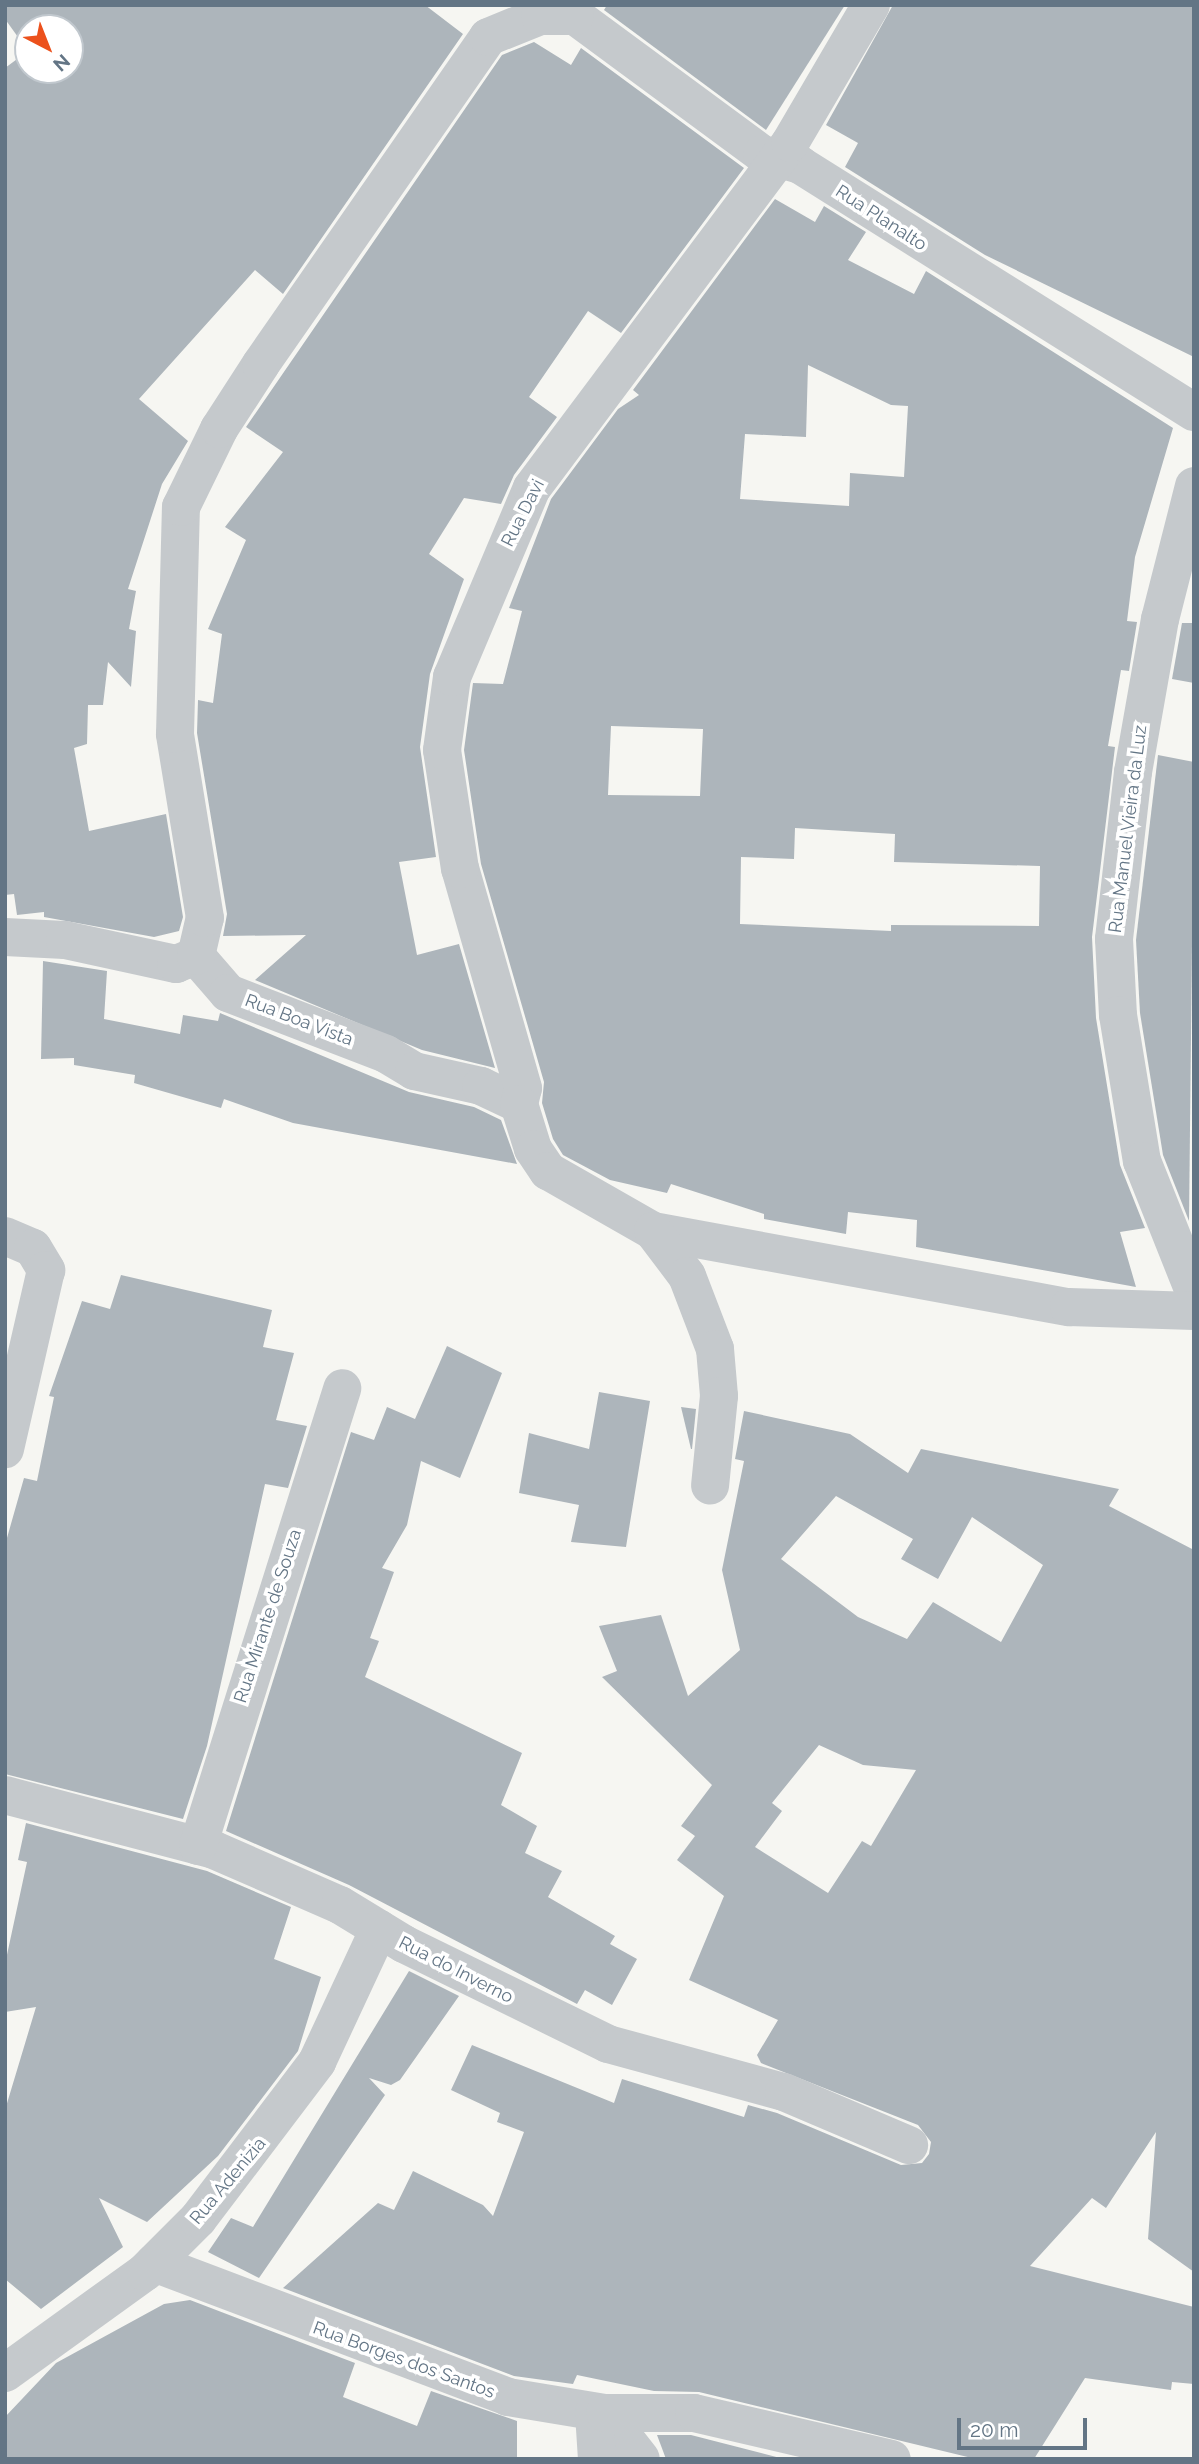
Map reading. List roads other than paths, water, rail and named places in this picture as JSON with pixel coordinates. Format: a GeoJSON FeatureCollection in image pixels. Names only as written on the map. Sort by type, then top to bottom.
{"type":"FeatureCollection","features":[{"type":"Feature","properties":{"kind":"street","name":"Rua Davi"},"geometry":{"type":"LineString","coordinates":[[653,1231],[548,1171],[533,1149],[519,1104],[523,1088],[460,869],[442,750],[452,677],[532,488],[775,158],[871,5]]}},
{"type":"Feature","properties":{"kind":"street","name":"Rua Planalto"},"geometry":{"type":"LineString","coordinates":[[578,10],[775,158],[800,165],[1194,412]]}},
{"type":"Feature","properties":{"kind":"street"},"geometry":{"type":"LineString","coordinates":[[5,937],[65,940],[176,964],[196,956],[205,918],[175,734],[181,507],[254,375],[488,37],[540,16],[578,10]]}},
{"type":"Feature","properties":{"kind":"street","name":"Rua Manuel Vieira da Luz"},"geometry":{"type":"LineString","coordinates":[[1194,486],[1160,619],[1133,772],[1114,939],[1121,1042],[1142,1161],[1194,1292]]}},
{"type":"Feature","properties":{"kind":"street","name":"Rua Boa Vista"},"geometry":{"type":"LineString","coordinates":[[196,956],[228,993],[386,1054],[414,1071],[481,1086],[519,1104]]}},
{"type":"Feature","properties":{"kind":"street"},"geometry":{"type":"LineString","coordinates":[[653,1231],[1069,1307],[1194,1311]]}},
{"type":"Feature","properties":{"kind":"street"},"geometry":{"type":"LineString","coordinates":[[653,1231],[687,1276],[715,1349],[719,1396],[709,1486]]}},
{"type":"Feature","properties":{"kind":"street"},"geometry":{"type":"LineString","coordinates":[[5,1449],[46,1270],[19,1242]]}},
{"type":"Feature","properties":{"kind":"street","name":"Rua Mirante de Souza"},"geometry":{"type":"LineString","coordinates":[[198,1846],[341,1388]]}},
{"type":"Feature","properties":{"kind":"street","name":"Rua do Inverno"},"geometry":{"type":"LineString","coordinates":[[5,1795],[198,1846],[340,1905],[379,1929],[608,2044],[783,2092],[909,2145]]}},
{"type":"Feature","properties":{"kind":"street","name":"Rua Adenizia"},"geometry":{"type":"LineString","coordinates":[[5,2373],[154,2263],[198,2219],[297,2092],[349,2004],[379,1929]]}},
{"type":"Feature","properties":{"kind":"street","name":"Rua Borges dos Santos"},"geometry":{"type":"LineString","coordinates":[[154,2263],[508,2397],[599,2413],[694,2413],[892,2459]]}},
{"type":"Feature","properties":{"kind":"street"},"geometry":{"type":"LineString","coordinates":[[597,2459],[599,2413]]}},
{"type":"Feature","properties":{"kind":"street"},"geometry":{"type":"LineString","coordinates":[[599,2413],[642,2459]]}}]}
